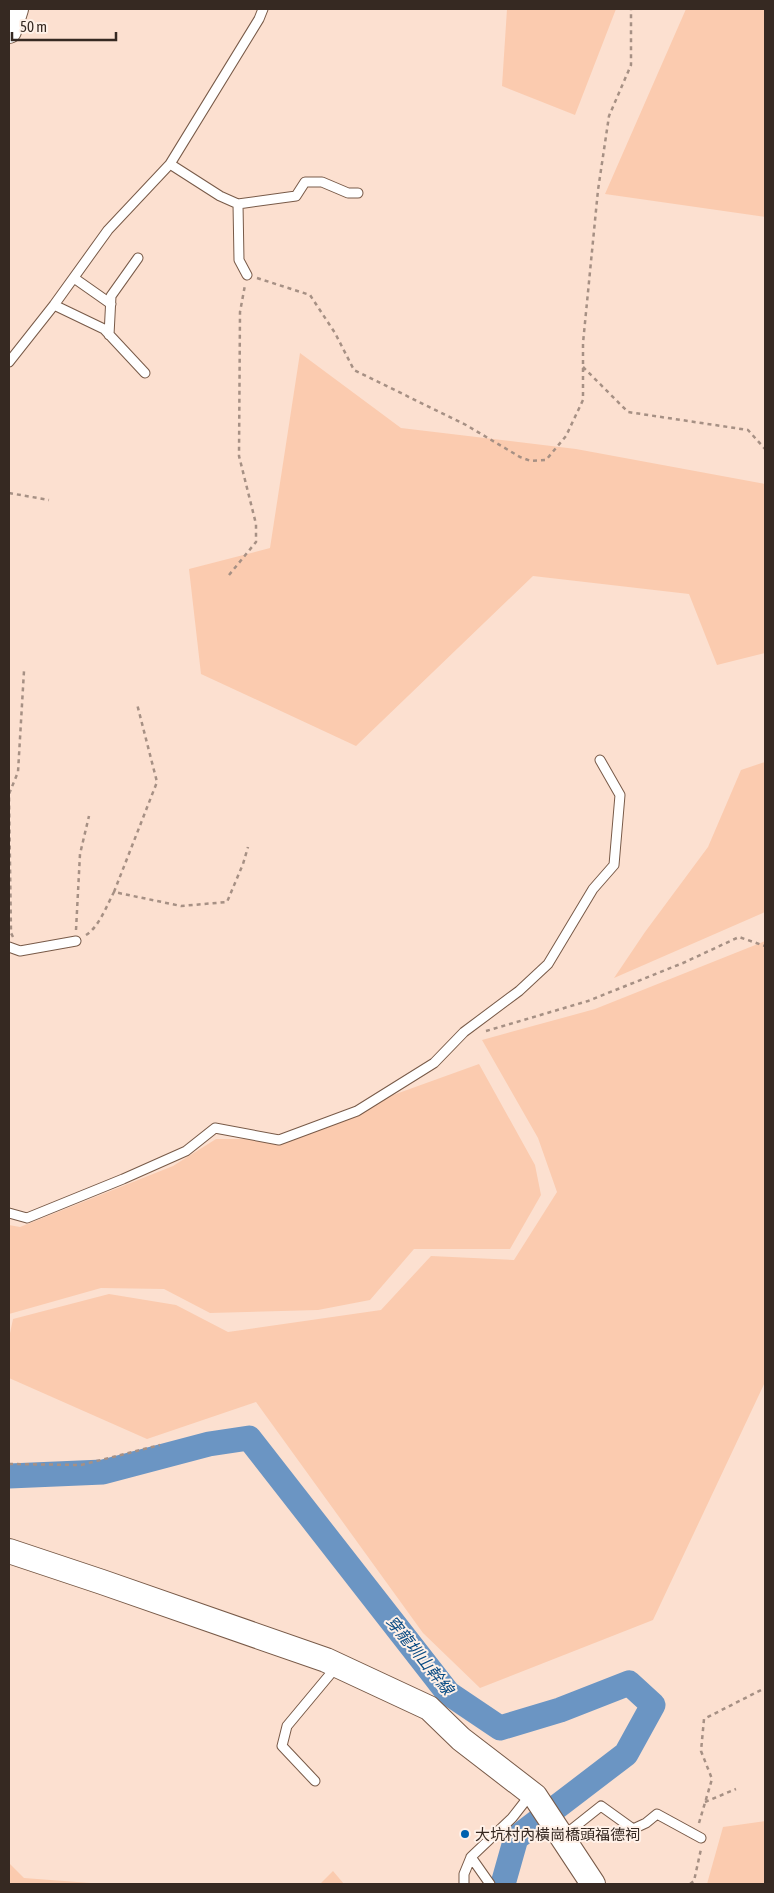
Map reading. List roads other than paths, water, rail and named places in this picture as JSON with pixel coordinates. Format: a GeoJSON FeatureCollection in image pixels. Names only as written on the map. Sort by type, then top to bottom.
{"type":"FeatureCollection","features":[{"type":"Feature","properties":{"kind":"street"},"geometry":{"type":"LineString","coordinates":[[9,31],[16,9]]}},
{"type":"Feature","properties":{"kind":"street"},"geometry":{"type":"LineString","coordinates":[[9,1551],[337,1665],[429,1708],[461,1739],[533,1794],[593,1884]]}},
{"type":"Feature","properties":{"kind":"lane"},"geometry":{"type":"LineString","coordinates":[[9,362],[54,305],[108,230],[170,164],[259,19],[263,9]]}},
{"type":"Feature","properties":{"kind":"lane"},"geometry":{"type":"LineString","coordinates":[[170,164],[220,196],[238,204],[296,196],[305,182],[322,182],[348,194],[358,194]]}},
{"type":"Feature","properties":{"kind":"lane"},"geometry":{"type":"LineString","coordinates":[[238,204],[239,260],[247,275]]}},
{"type":"Feature","properties":{"kind":"lane"},"geometry":{"type":"LineString","coordinates":[[109,335],[111,296],[138,258]]}},
{"type":"Feature","properties":{"kind":"lane"},"geometry":{"type":"LineString","coordinates":[[74,278],[111,304]]}},
{"type":"Feature","properties":{"kind":"lane"},"geometry":{"type":"LineString","coordinates":[[54,305],[104,329],[145,373]]}},
{"type":"Feature","properties":{"kind":"lane"},"geometry":{"type":"LineString","coordinates":[[9,1213],[26,1218],[114,1182],[186,1151],[215,1128],[279,1140],[356,1111],[434,1063],[463,1032],[519,991],[548,964],[592,889],[614,864],[620,795],[600,760]]}},
{"type":"Feature","properties":{"kind":"lane"},"geometry":{"type":"LineString","coordinates":[[9,947],[20,951],[76,941]]}},
{"type":"Feature","properties":{"kind":"lane"},"geometry":{"type":"LineString","coordinates":[[315,1782],[282,1746],[287,1726],[337,1665]]}},
{"type":"Feature","properties":{"kind":"lane"},"geometry":{"type":"LineString","coordinates":[[464,1884],[464,1874],[471,1857],[512,1818],[533,1794]]}},
{"type":"Feature","properties":{"kind":"lane"},"geometry":{"type":"LineString","coordinates":[[560,1835],[601,1806],[633,1829],[646,1823],[657,1814],[701,1838]]}},
{"type":"Feature","properties":{"kind":"lane"},"geometry":{"type":"LineString","coordinates":[[471,1857],[490,1884]]}},
{"type":"Feature","properties":{"kind":"waterway","name":"穿龍圳山幹線"},"geometry":{"type":"LineString","coordinates":[[9,1476],[103,1472],[209,1444],[249,1438],[448,1693],[500,1728],[560,1710],[629,1683],[653,1705],[626,1754],[516,1838],[503,1884]]}},
{"type":"Feature","properties":{"kind":"place","name":"大坑村內橫崗橋頭福德祠"},"geometry":{"type":"Point","coordinates":[465,1834]}}]}
